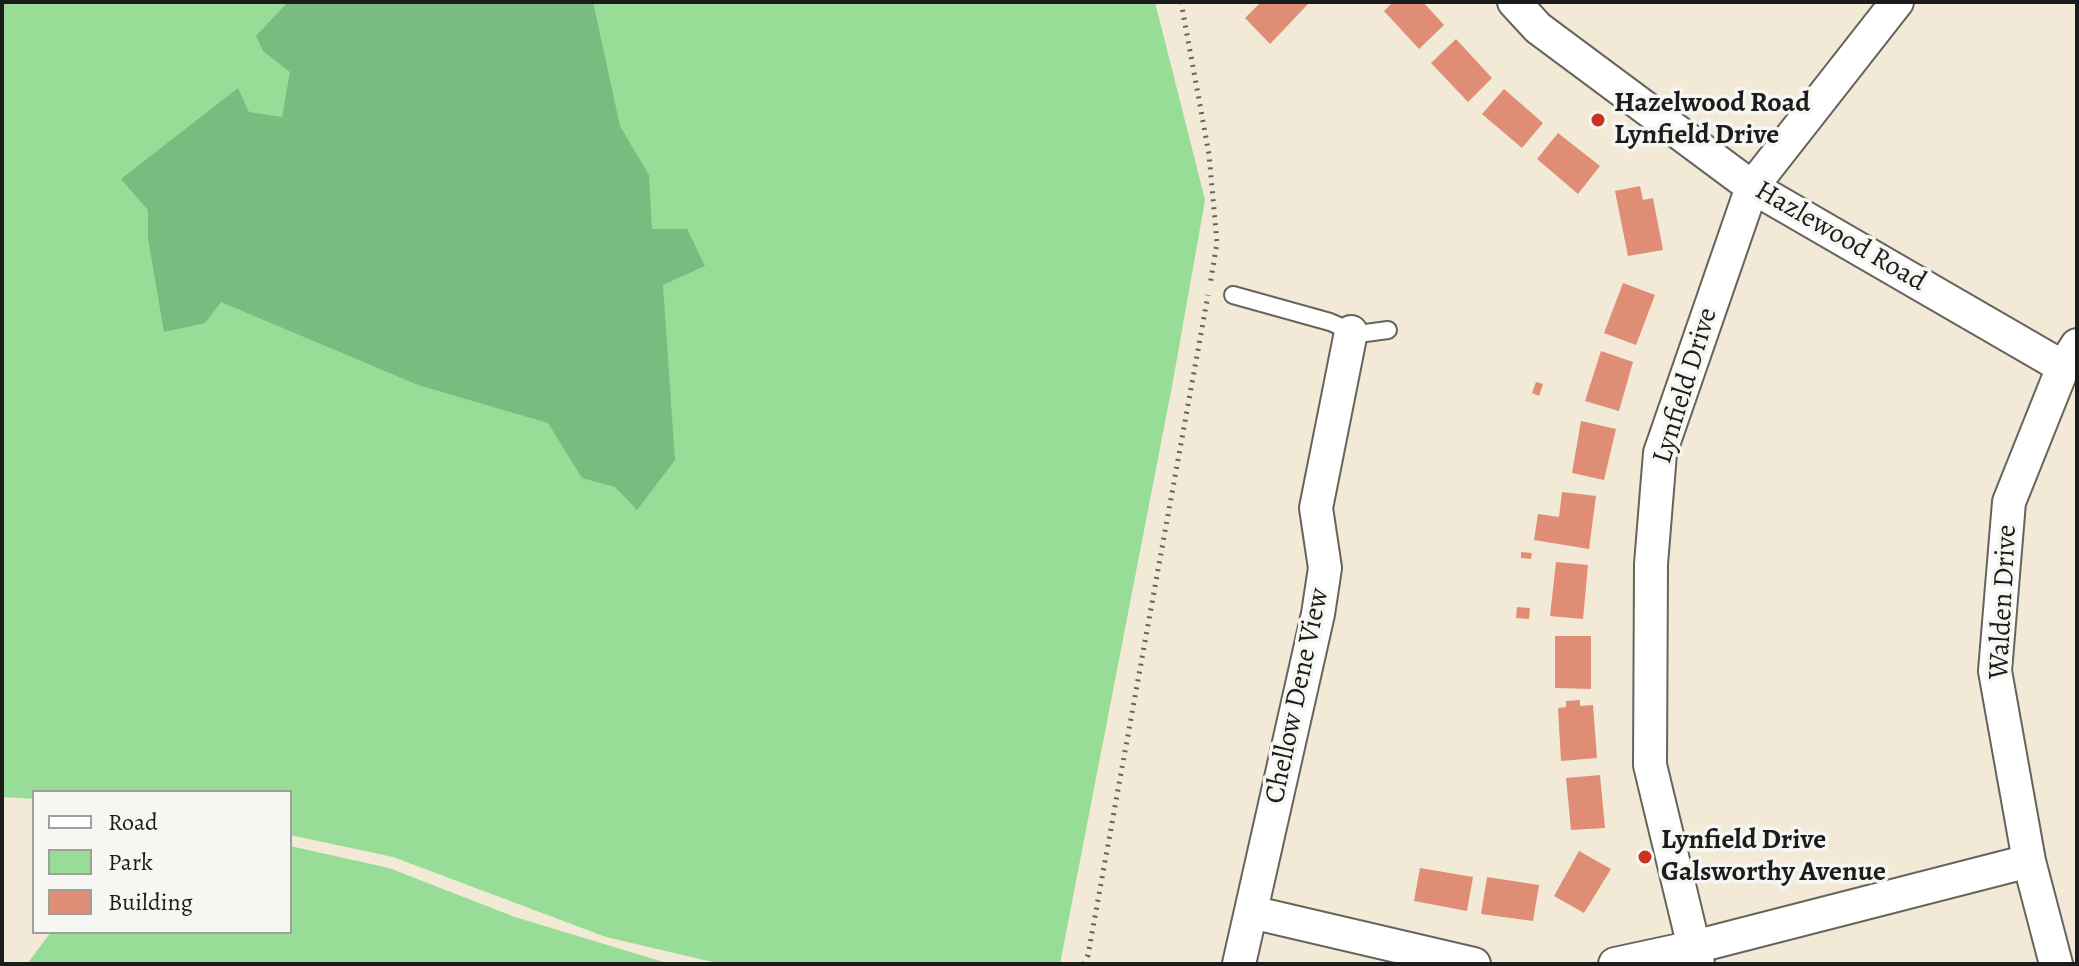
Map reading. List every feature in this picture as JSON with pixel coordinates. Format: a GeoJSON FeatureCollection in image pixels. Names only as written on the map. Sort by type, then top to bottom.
{"type":"FeatureCollection","features":[{"type":"Feature","properties":{"kind":"street","name":"Hazlewood Road"},"geometry":{"type":"LineString","coordinates":[[1514,2],[1538,28],[1752,187],[2070,356]]}},
{"type":"Feature","properties":{"kind":"street","name":"Lynfield Drive"},"geometry":{"type":"LineString","coordinates":[[1696,956],[1650,765],[1651,564],[1660,453],[1752,187],[1897,2]]}},
{"type":"Feature","properties":{"kind":"street","name":"Chellow Dene View"},"geometry":{"type":"LineString","coordinates":[[1239,964],[1318,614],[1325,568],[1316,508],[1351,332]]}},
{"type":"Feature","properties":{"kind":"street","name":"Walden Drive"},"geometry":{"type":"LineString","coordinates":[[2056,964],[2029,861],[1995,671],[2009,502],[2070,356]]}},
{"type":"Feature","properties":{"kind":"street"},"geometry":{"type":"LineString","coordinates":[[1615,964],[1696,956],[2029,861]]}},
{"type":"Feature","properties":{"kind":"street"},"geometry":{"type":"LineString","coordinates":[[1251,912],[1474,964]]}},
{"type":"Feature","properties":{"kind":"lane"},"geometry":{"type":"LineString","coordinates":[[1233,295],[1330,322],[1351,332],[1365,335],[1388,330]]}},
{"type":"Feature","properties":{"kind":"path"},"geometry":{"type":"LineString","coordinates":[[1084,964],[1217,243],[1209,154],[1181,2]]}},
{"type":"Feature","properties":{"kind":"green space"},"geometry":{"type":"Polygon","coordinates":[[[2,2],[1155,2],[1205,200],[1060,964],[721,964],[606,937],[393,857],[292,835],[292,790],[32,790],[32,799],[2,797],[2,2]]]}},
{"type":"Feature","properties":{"kind":"green space"},"geometry":{"type":"Polygon","coordinates":[[[288,2],[593,2],[620,126],[649,175],[652,229],[687,229],[705,266],[663,285],[675,460],[637,510],[615,487],[582,478],[548,423],[418,385],[221,302],[205,323],[164,332],[148,238],[148,210],[121,179],[238,88],[249,112],[282,117],[290,72],[263,51],[256,36],[288,2]]]}},
{"type":"Feature","properties":{"kind":"green space"},"geometry":{"type":"Polygon","coordinates":[[[292,846],[389,868],[515,917],[670,964],[27,964],[50,934],[292,934],[292,846]]]}},
{"type":"Feature","properties":{"kind":"building"},"geometry":{"type":"Polygon","coordinates":[[[1261,2],[1310,2],[1270,44],[1245,18],[1261,2]]]}},
{"type":"Feature","properties":{"kind":"building"},"geometry":{"type":"Polygon","coordinates":[[[1393,2],[1423,2],[1444,25],[1419,49],[1384,11],[1393,2]]]}},
{"type":"Feature","properties":{"kind":"building"},"geometry":{"type":"Polygon","coordinates":[[[1456,39],[1492,78],[1468,102],[1431,63],[1456,39]]]}},
{"type":"Feature","properties":{"kind":"building"},"geometry":{"type":"Polygon","coordinates":[[[1504,89],[1543,123],[1522,148],[1482,114],[1504,89]]]}},
{"type":"Feature","properties":{"kind":"building"},"geometry":{"type":"Polygon","coordinates":[[[1558,133],[1600,166],[1578,194],[1537,159],[1558,133]]]}},
{"type":"Feature","properties":{"kind":"building"},"geometry":{"type":"Polygon","coordinates":[[[1640,186],[1643,200],[1653,198],[1663,250],[1628,256],[1615,191],[1640,186]]]}},
{"type":"Feature","properties":{"kind":"building"},"geometry":{"type":"Polygon","coordinates":[[[1623,283],[1655,295],[1636,345],[1604,333],[1623,283]]]}},
{"type":"Feature","properties":{"kind":"building"},"geometry":{"type":"Polygon","coordinates":[[[1601,351],[1633,362],[1619,411],[1585,401],[1601,351]]]}},
{"type":"Feature","properties":{"kind":"building"},"geometry":{"type":"Polygon","coordinates":[[[1536,382],[1543,384],[1539,396],[1532,393],[1536,382]]]}},
{"type":"Feature","properties":{"kind":"building"},"geometry":{"type":"Polygon","coordinates":[[[1581,421],[1616,429],[1604,480],[1572,473],[1581,421]]]}},
{"type":"Feature","properties":{"kind":"building"},"geometry":{"type":"Polygon","coordinates":[[[1562,492],[1596,496],[1589,549],[1534,540],[1538,514],[1559,517],[1562,492]]]}},
{"type":"Feature","properties":{"kind":"building"},"geometry":{"type":"Polygon","coordinates":[[[1521,552],[1532,553],[1531,559],[1521,558],[1521,552]]]}},
{"type":"Feature","properties":{"kind":"building"},"geometry":{"type":"Polygon","coordinates":[[[1556,562],[1588,565],[1583,619],[1550,616],[1556,562]]]}},
{"type":"Feature","properties":{"kind":"building"},"geometry":{"type":"Polygon","coordinates":[[[1517,607],[1530,608],[1529,619],[1516,618],[1517,607]]]}},
{"type":"Feature","properties":{"kind":"building"},"geometry":{"type":"Polygon","coordinates":[[[1555,636],[1591,636],[1591,689],[1555,688],[1555,636]]]}},
{"type":"Feature","properties":{"kind":"building"},"geometry":{"type":"Polygon","coordinates":[[[1580,700],[1580,706],[1593,705],[1597,758],[1561,761],[1558,708],[1566,707],[1566,701],[1580,700]]]}},
{"type":"Feature","properties":{"kind":"building"},"geometry":{"type":"Polygon","coordinates":[[[1600,775],[1605,828],[1571,830],[1566,778],[1600,775]]]}},
{"type":"Feature","properties":{"kind":"building"},"geometry":{"type":"Polygon","coordinates":[[[1579,851],[1611,869],[1584,913],[1554,896],[1579,851]]]}},
{"type":"Feature","properties":{"kind":"building"},"geometry":{"type":"Polygon","coordinates":[[[1420,868],[1473,877],[1467,911],[1414,901],[1420,868]]]}},
{"type":"Feature","properties":{"kind":"building"},"geometry":{"type":"Polygon","coordinates":[[[1487,877],[1539,885],[1533,921],[1481,914],[1487,877]]]}},
{"type":"Feature","properties":{"kind":"place","name":"Hazelwood Road Lynfield Drive"},"geometry":{"type":"Point","coordinates":[1598,120]}},
{"type":"Feature","properties":{"kind":"place","name":"Lynfield Drive Galsworthy Avenue"},"geometry":{"type":"Point","coordinates":[1645,857]}}]}
